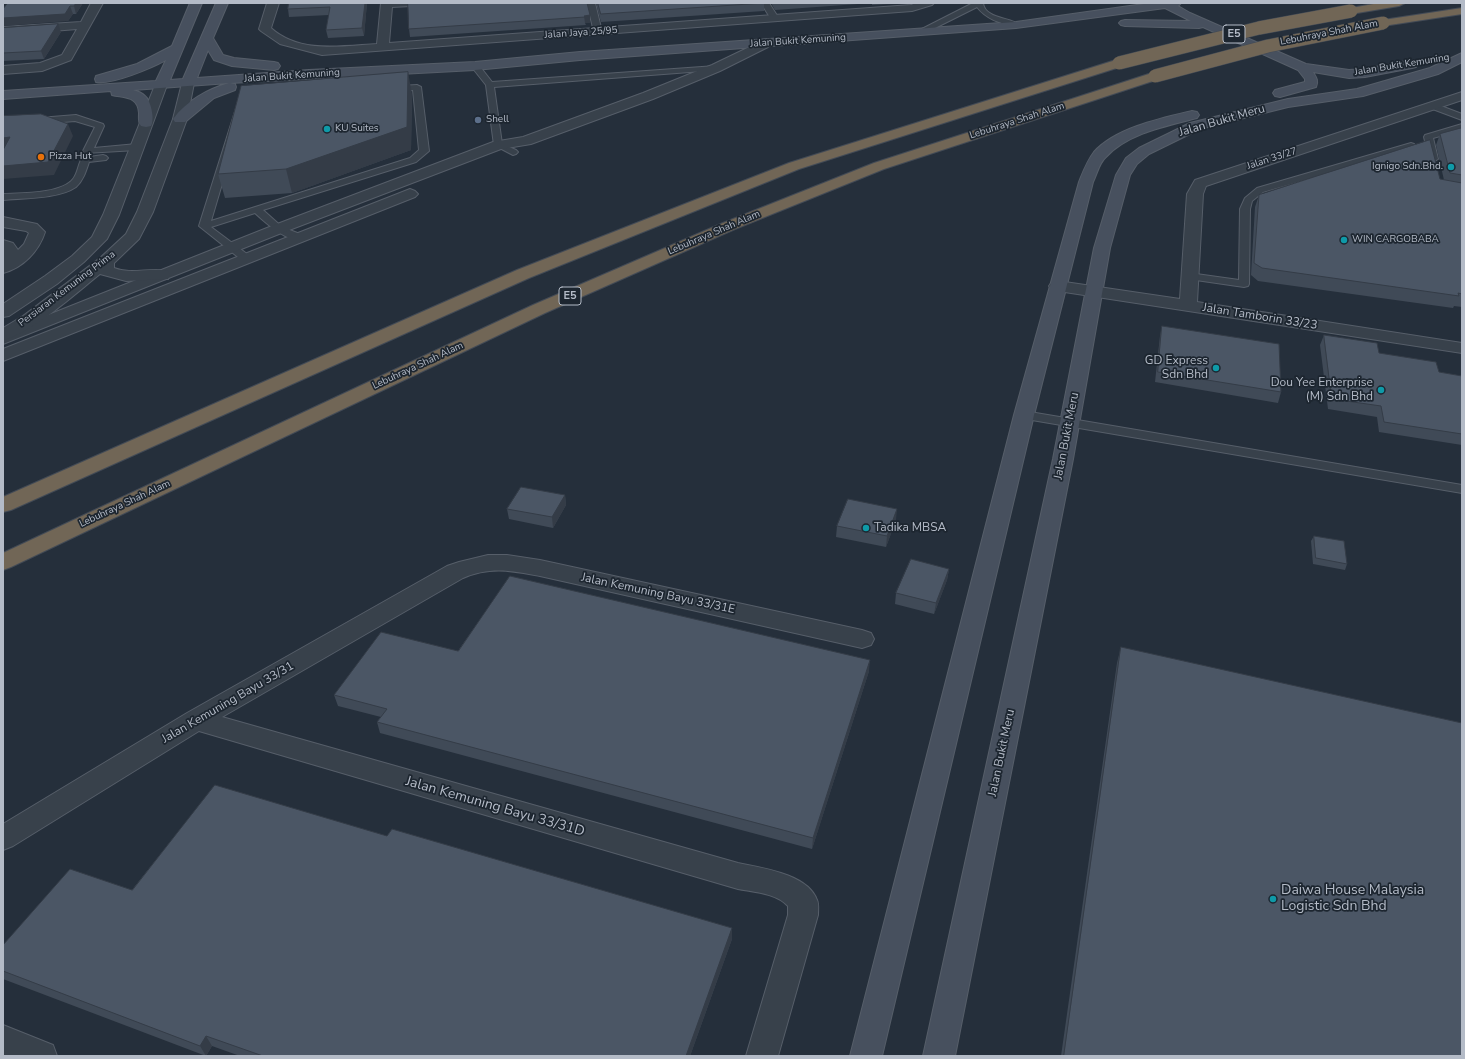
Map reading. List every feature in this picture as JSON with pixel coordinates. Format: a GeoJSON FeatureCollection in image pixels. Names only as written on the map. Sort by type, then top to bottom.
{"type":"FeatureCollection","features":[{"type":"Feature","properties":{"kind":"highway","name":"Lebuhraya Shah Alam"},"geometry":{"type":"LineString","coordinates":[[3,505],[523,274],[794,166],[1119,64],[1259,28],[1399,3]]}},
{"type":"Feature","properties":{"kind":"highway","name":"Lebuhraya Shah Alam"},"geometry":{"type":"LineString","coordinates":[[3,562],[539,309],[730,226],[879,166],[1197,63],[1304,37],[1462,11]]}},
{"type":"Feature","properties":{"kind":"main road"},"geometry":{"type":"LineString","coordinates":[[163,80],[196,3]]}},
{"type":"Feature","properties":{"kind":"main road"},"geometry":{"type":"LineString","coordinates":[[190,78],[222,3]]}},
{"type":"Feature","properties":{"kind":"main road"},"geometry":{"type":"LineString","coordinates":[[1092,15],[1136,3]]}},
{"type":"Feature","properties":{"kind":"main road"},"geometry":{"type":"LineString","coordinates":[[1169,3],[1186,15]]}},
{"type":"Feature","properties":{"kind":"main road","name":"Jalan Bukit Kemuning"},"geometry":{"type":"LineString","coordinates":[[190,78],[475,66],[580,56],[1016,25],[1169,3]]}},
{"type":"Feature","properties":{"kind":"main road","name":"Jalan Bukit Kemuning"},"geometry":{"type":"LineString","coordinates":[[1016,25],[1054,26],[1125,23],[1209,13],[1303,58],[1337,72],[1365,73],[1462,56]]}},
{"type":"Feature","properties":{"kind":"main road","name":"Jalan Bukit Kemuning"},"geometry":{"type":"LineString","coordinates":[[1186,15],[1208,26],[1303,58]]}},
{"type":"Feature","properties":{"kind":"main road"},"geometry":{"type":"LineString","coordinates":[[1125,23],[1162,23],[1208,26]]}},
{"type":"Feature","properties":{"kind":"main road"},"geometry":{"type":"LineString","coordinates":[[207,38],[218,57],[232,62],[274,66],[333,66]]}},
{"type":"Feature","properties":{"kind":"main road"},"geometry":{"type":"LineString","coordinates":[[93,85],[142,69],[178,47]]}},
{"type":"Feature","properties":{"kind":"main road","name":"Jalan Bukit Kemuning"},"geometry":{"type":"LineString","coordinates":[[3,95],[93,85],[333,66],[466,58],[580,56]]}},
{"type":"Feature","properties":{"kind":"main road","name":"Jalan Bukit Meru"},"geometry":{"type":"LineString","coordinates":[[939,1056],[1014,700],[1095,291],[1102,248],[1123,175],[1131,161],[1159,142],[1195,126],[1288,103],[1358,93],[1434,71],[1462,56]]}},
{"type":"Feature","properties":{"kind":"main road","name":"Jalan Bukit Meru"},"geometry":{"type":"LineString","coordinates":[[866,1056],[1024,415],[1086,182],[1099,156],[1109,146],[1141,130],[1166,122],[1300,88],[1310,84],[1310,79],[1303,58]]}},
{"type":"Feature","properties":{"kind":"main road"},"geometry":{"type":"LineString","coordinates":[[1288,103],[1327,93],[1333,90],[1339,84],[1340,80],[1337,72]]}},
{"type":"Feature","properties":{"kind":"main road"},"geometry":{"type":"LineString","coordinates":[[180,118],[200,100],[213,92],[225,88],[280,81],[308,74]]}},
{"type":"Feature","properties":{"kind":"main road"},"geometry":{"type":"LineString","coordinates":[[93,85],[123,92],[141,99],[145,109],[146,123]]}},
{"type":"Feature","properties":{"kind":"main road","name":"Jalan Bukit Kemuning"},"geometry":{"type":"LineString","coordinates":[[3,87],[93,85]]}},
{"type":"Feature","properties":{"kind":"street"},"geometry":{"type":"LineString","coordinates":[[3,70],[42,67],[67,57],[97,3]]}},
{"type":"Feature","properties":{"kind":"street","name":"Jalan Jaya 25/95"},"geometry":{"type":"LineString","coordinates":[[273,3],[265,29],[272,36],[289,43],[322,51],[912,8],[928,3]]}},
{"type":"Feature","properties":{"kind":"street"},"geometry":{"type":"LineString","coordinates":[[383,47],[387,4],[411,3]]}},
{"type":"Feature","properties":{"kind":"street"},"geometry":{"type":"LineString","coordinates":[[3,31],[84,26]]}},
{"type":"Feature","properties":{"kind":"street"},"geometry":{"type":"LineString","coordinates":[[3,338],[278,229],[498,145],[526,141],[648,96],[716,68],[764,44]]}},
{"type":"Feature","properties":{"kind":"street","name":"Persiaran Kemuning Prima"},"geometry":{"type":"LineString","coordinates":[[3,335],[29,320],[106,262],[133,236],[146,212],[180,118],[190,78]]}},
{"type":"Feature","properties":{"kind":"street","name":"Persiaran Kemuning Prima"},"geometry":{"type":"LineString","coordinates":[[3,312],[56,276],[78,259],[98,240],[111,215],[163,80]]}},
{"type":"Feature","properties":{"kind":"street","name":"Jalan 33/27"},"geometry":{"type":"LineString","coordinates":[[1188,306],[1195,194],[1200,183],[1462,96]]}},
{"type":"Feature","properties":{"kind":"street"},"geometry":{"type":"LineString","coordinates":[[3,355],[301,238],[513,152],[526,141]]}},
{"type":"Feature","properties":{"kind":"street"},"geometry":{"type":"LineString","coordinates":[[3,222],[31,227],[38,232],[30,250],[7,266]]}},
{"type":"Feature","properties":{"kind":"street"},"geometry":{"type":"LineString","coordinates":[[3,245],[7,246],[12,253],[7,266]]}},
{"type":"Feature","properties":{"kind":"street"},"geometry":{"type":"LineString","coordinates":[[106,262],[106,271],[114,275],[162,275]]}},
{"type":"Feature","properties":{"kind":"street","name":"Jalan Tamborin 33/23"},"geometry":{"type":"LineString","coordinates":[[1058,286],[1462,348]]}},
{"type":"Feature","properties":{"kind":"street","name":"Jalan Kemuning Bayu 33/31E"},"geometry":{"type":"LineString","coordinates":[[455,572],[483,562],[497,561],[512,563],[862,639]]}},
{"type":"Feature","properties":{"kind":"street","name":"Jalan Kemuning Bayu 33/31"},"geometry":{"type":"LineString","coordinates":[[3,838],[196,720],[455,572]]}},
{"type":"Feature","properties":{"kind":"street","name":"Jalan Kemuning Bayu 33/31D"},"geometry":{"type":"LineString","coordinates":[[196,720],[700,865],[775,884],[794,892],[803,901],[803,915],[762,1056]]}},
{"type":"Feature","properties":{"kind":"street"},"geometry":{"type":"LineString","coordinates":[[3,1041],[41,1056]]}},
{"type":"Feature","properties":{"kind":"lane"},"geometry":{"type":"LineString","coordinates":[[590,3],[598,32]]}},
{"type":"Feature","properties":{"kind":"lane"},"geometry":{"type":"LineString","coordinates":[[765,3],[774,17]]}},
{"type":"Feature","properties":{"kind":"lane"},"geometry":{"type":"LineString","coordinates":[[978,3],[984,13],[994,19],[1016,25]]}},
{"type":"Feature","properties":{"kind":"lane"},"geometry":{"type":"LineString","coordinates":[[920,32],[978,3],[985,3]]}},
{"type":"Feature","properties":{"kind":"lane"},"geometry":{"type":"LineString","coordinates":[[475,66],[490,85],[498,145],[513,152]]}},
{"type":"Feature","properties":{"kind":"lane"},"geometry":{"type":"LineString","coordinates":[[490,85],[716,68]]}},
{"type":"Feature","properties":{"kind":"lane"},"geometry":{"type":"LineString","coordinates":[[417,87],[424,151],[413,160],[204,226],[242,101],[272,96],[417,87]]}},
{"type":"Feature","properties":{"kind":"lane"},"geometry":{"type":"LineString","coordinates":[[1433,106],[1462,117]]}},
{"type":"Feature","properties":{"kind":"lane"},"geometry":{"type":"LineString","coordinates":[[3,124],[76,118],[100,126],[77,181],[64,189],[44,193],[3,197]]}},
{"type":"Feature","properties":{"kind":"lane"},"geometry":{"type":"LineString","coordinates":[[1434,166],[1428,137],[1462,127]]}},
{"type":"Feature","properties":{"kind":"lane"},"geometry":{"type":"LineString","coordinates":[[1189,276],[1244,284],[1245,210],[1248,200],[1260,190],[1411,146]]}},
{"type":"Feature","properties":{"kind":"lane"},"geometry":{"type":"LineString","coordinates":[[87,155],[135,151]]}},
{"type":"Feature","properties":{"kind":"lane"},"geometry":{"type":"LineString","coordinates":[[256,209],[278,229],[301,238]]}},
{"type":"Feature","properties":{"kind":"lane"},"geometry":{"type":"LineString","coordinates":[[204,226],[247,259]]}},
{"type":"Feature","properties":{"kind":"lane"},"geometry":{"type":"LineString","coordinates":[[1024,415],[1462,489]]}},
{"type":"Feature","properties":{"kind":"building"},"geometry":{"type":"Polygon","coordinates":[[[8,3],[76,3],[74,6],[70,6],[65,14],[3,18],[3,9],[8,3]]]}},
{"type":"Feature","properties":{"kind":"building"},"geometry":{"type":"Polygon","coordinates":[[[289,3],[365,3],[362,28],[326,30],[330,7],[288,9],[289,3]]]}},
{"type":"Feature","properties":{"kind":"building"},"geometry":{"type":"Polygon","coordinates":[[[408,3],[587,3],[590,15],[584,16],[585,17],[409,29],[408,3]]]}},
{"type":"Feature","properties":{"kind":"building"},"geometry":{"type":"Polygon","coordinates":[[[598,3],[764,3],[601,14],[598,3]]]}},
{"type":"Feature","properties":{"kind":"building"},"geometry":{"type":"Polygon","coordinates":[[[58,24],[41,51],[3,53],[3,28],[58,24]]]}},
{"type":"Feature","properties":{"kind":"building","name":"KU Suites"},"geometry":{"type":"Polygon","coordinates":[[[408,72],[407,127],[286,169],[218,174],[241,86],[408,72]]]}},
{"type":"Feature","properties":{"kind":"building"},"geometry":{"type":"Polygon","coordinates":[[[41,114],[68,124],[48,162],[3,166],[3,150],[10,137],[3,138],[3,116],[41,114]]]}},
{"type":"Feature","properties":{"kind":"building"},"geometry":{"type":"Polygon","coordinates":[[[1462,128],[1462,175],[1450,173],[1440,134],[1462,128]]]}},
{"type":"Feature","properties":{"kind":"building","name":"WIN CARGOBABA"},"geometry":{"type":"Polygon","coordinates":[[[1430,140],[1440,179],[1462,183],[1462,294],[1458,293],[1459,296],[1262,268],[1254,263],[1259,195],[1430,140]]]}},
{"type":"Feature","properties":{"kind":"building","name":"GD Express Sdn Bhd"},"geometry":{"type":"Polygon","coordinates":[[[1162,326],[1279,344],[1281,392],[1158,372],[1162,326]]]}},
{"type":"Feature","properties":{"kind":"building","name":"Dou Yee Enterprise (M) Sdn Bhd"},"geometry":{"type":"Polygon","coordinates":[[[1324,335],[1377,343],[1379,353],[1436,362],[1439,372],[1462,376],[1462,434],[1384,422],[1381,406],[1332,399],[1324,335]]]}},
{"type":"Feature","properties":{"kind":"building"},"geometry":{"type":"Polygon","coordinates":[[[521,487],[565,495],[552,517],[507,509],[521,487]]]}},
{"type":"Feature","properties":{"kind":"building"},"geometry":{"type":"Polygon","coordinates":[[[848,499],[897,509],[887,536],[837,526],[848,499]]]}},
{"type":"Feature","properties":{"kind":"building"},"geometry":{"type":"Polygon","coordinates":[[[1314,536],[1344,541],[1347,564],[1316,558],[1314,536]]]}},
{"type":"Feature","properties":{"kind":"building"},"geometry":{"type":"Polygon","coordinates":[[[911,559],[949,569],[936,603],[896,593],[911,559]]]}},
{"type":"Feature","properties":{"kind":"building"},"geometry":{"type":"Polygon","coordinates":[[[510,576],[870,660],[813,838],[377,722],[387,709],[334,695],[381,632],[458,651],[510,576]]]}},
{"type":"Feature","properties":{"kind":"building","name":"Daiwa House Malaysia Logistic Sdn Bhd"},"geometry":{"type":"Polygon","coordinates":[[[1121,647],[1462,723],[1462,1056],[1064,1056],[1121,647]]]}},
{"type":"Feature","properties":{"kind":"building"},"geometry":{"type":"Polygon","coordinates":[[[215,785],[387,836],[392,829],[732,928],[686,1056],[263,1056],[206,1036],[200,1046],[3,971],[3,945],[70,869],[132,890],[215,785]]]}},
{"type":"Feature","properties":{"kind":"place","name":"Shell"},"geometry":{"type":"Point","coordinates":[478,120]}},
{"type":"Feature","properties":{"kind":"place","name":"KU Suites"},"geometry":{"type":"Point","coordinates":[327,129]}},
{"type":"Feature","properties":{"kind":"place","name":"Pizza Hut"},"geometry":{"type":"Point","coordinates":[41,157]}},
{"type":"Feature","properties":{"kind":"place","name":"Ignigo Sdn.Bhd."},"geometry":{"type":"Point","coordinates":[1451,167]}},
{"type":"Feature","properties":{"kind":"place","name":"WIN CARGOBABA"},"geometry":{"type":"Point","coordinates":[1344,240]}},
{"type":"Feature","properties":{"kind":"place","name":"GD Express Sdn Bhd"},"geometry":{"type":"Point","coordinates":[1216,368]}},
{"type":"Feature","properties":{"kind":"place","name":"Dou Yee Enterprise (M) Sdn Bhd"},"geometry":{"type":"Point","coordinates":[1381,390]}},
{"type":"Feature","properties":{"kind":"place","name":"Tadika MBSA"},"geometry":{"type":"Point","coordinates":[866,528]}},
{"type":"Feature","properties":{"kind":"place","name":"Daiwa House Malaysia Logistic Sdn Bhd"},"geometry":{"type":"Point","coordinates":[1273,899]}}]}
